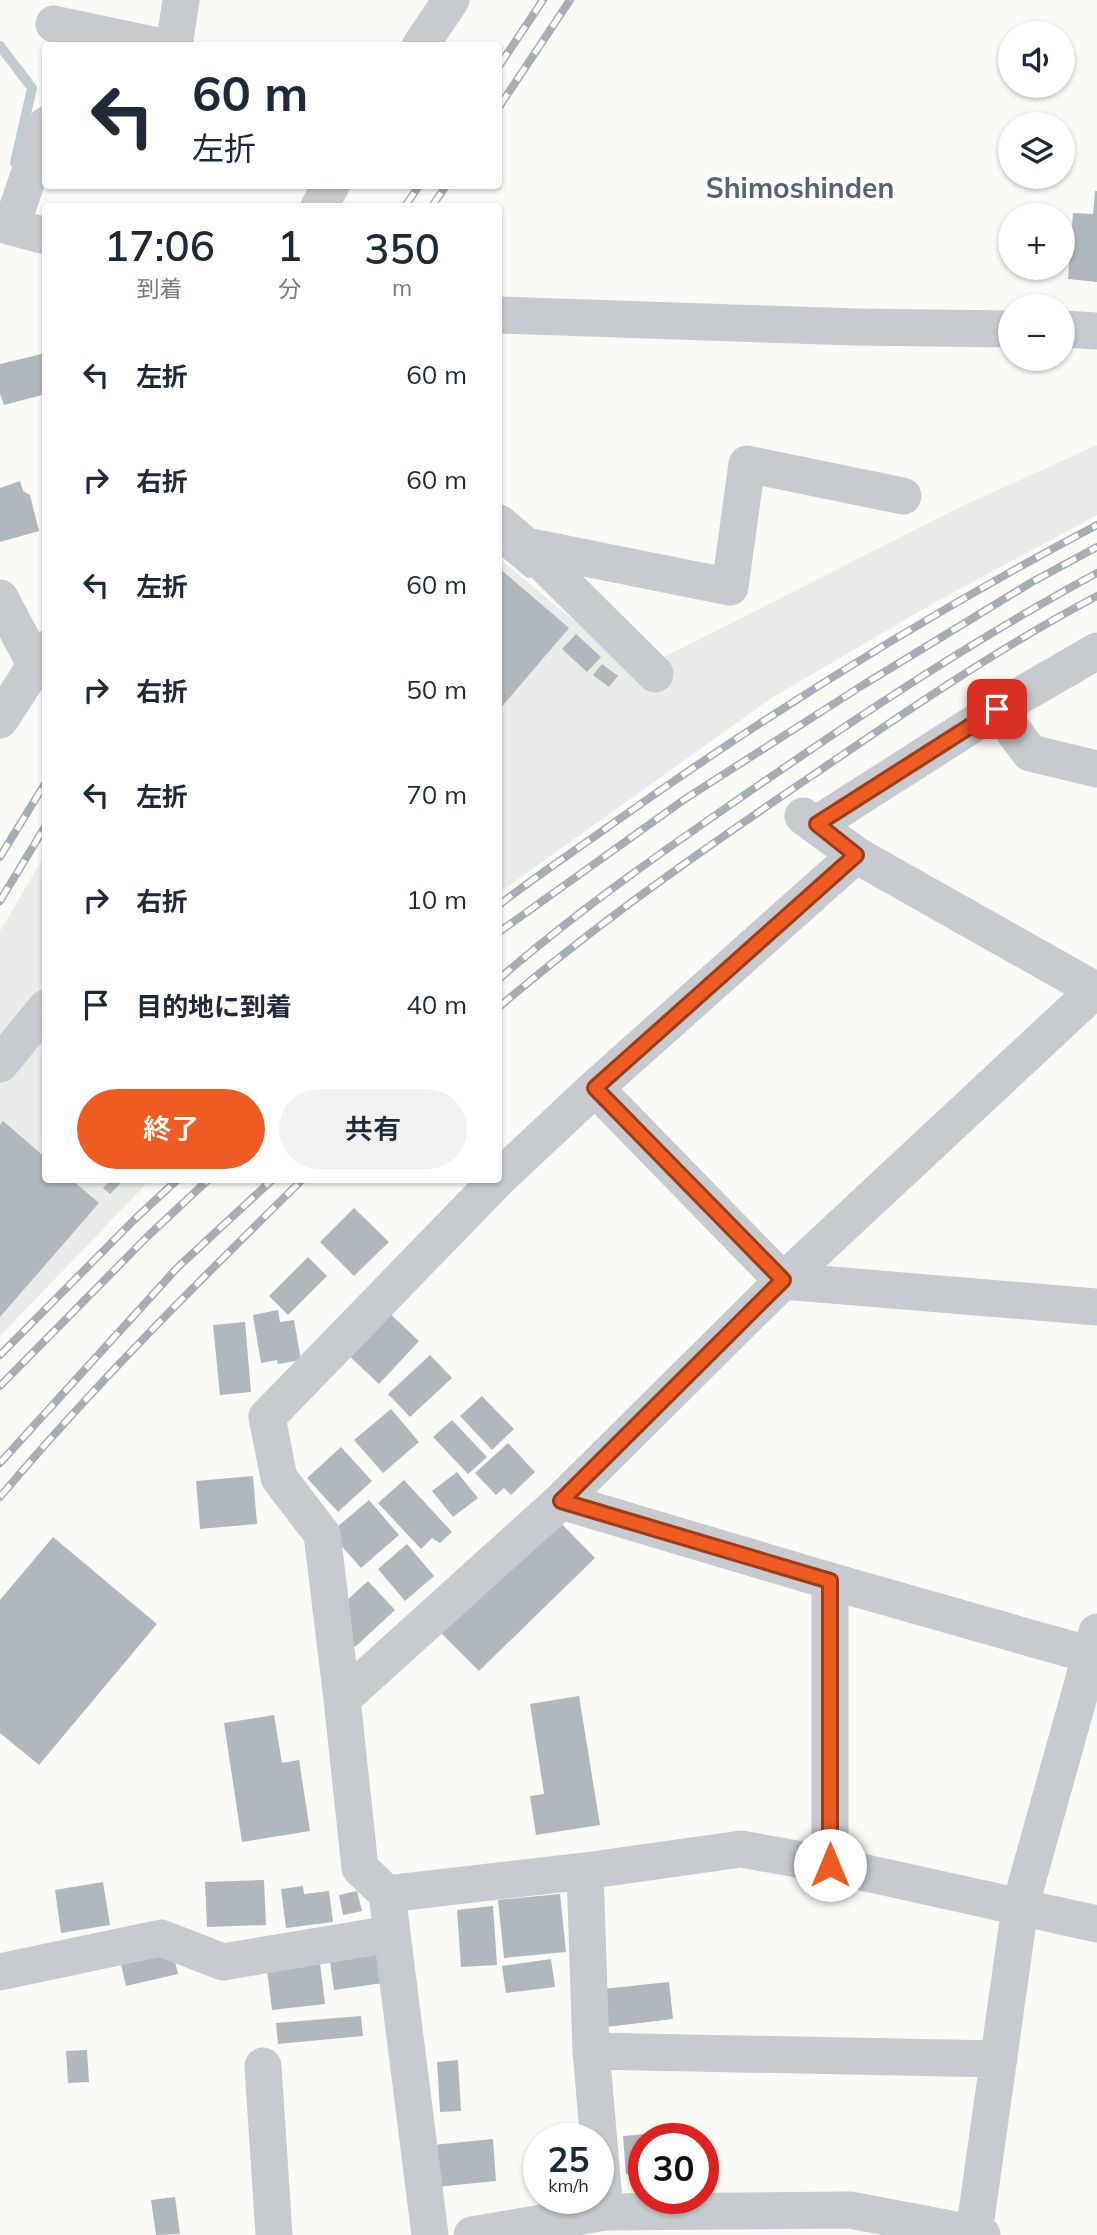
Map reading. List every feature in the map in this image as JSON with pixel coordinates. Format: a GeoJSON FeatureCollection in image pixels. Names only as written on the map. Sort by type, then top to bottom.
{"type":"FeatureCollection","features":[{"type":"Feature","properties":{"kind":"street"},"geometry":{"type":"LineString","coordinates":[[175,42],[181,0]]}},
{"type":"Feature","properties":{"kind":"street"},"geometry":{"type":"LineString","coordinates":[[423,42],[451,0]]}},
{"type":"Feature","properties":{"kind":"street"},"geometry":{"type":"LineString","coordinates":[[53,23],[140,42]]}},
{"type":"Feature","properties":{"kind":"street"},"geometry":{"type":"LineString","coordinates":[[42,135],[5,225],[42,235]]}},
{"type":"Feature","properties":{"kind":"street"},"geometry":{"type":"LineString","coordinates":[[502,315],[855,327],[998,329]]}},
{"type":"Feature","properties":{"kind":"street"},"geometry":{"type":"LineString","coordinates":[[1075,330],[1097,331]]}},
{"type":"Feature","properties":{"kind":"street"},"geometry":{"type":"LineString","coordinates":[[512,535],[730,587],[747,464],[903,496]]}},
{"type":"Feature","properties":{"kind":"street"},"geometry":{"type":"LineString","coordinates":[[512,535],[655,674]]}},
{"type":"Feature","properties":{"kind":"street"},"geometry":{"type":"LineString","coordinates":[[0,598],[40,657],[0,720]]}},
{"type":"Feature","properties":{"kind":"street"},"geometry":{"type":"LineString","coordinates":[[342,1699],[561,1501],[783,1280],[1096,991],[856,855],[810,820],[1097,651]]}},
{"type":"Feature","properties":{"kind":"street"},"geometry":{"type":"LineString","coordinates":[[997,709],[1030,753],[1097,769]]}},
{"type":"Feature","properties":{"kind":"street"},"geometry":{"type":"LineString","coordinates":[[502,1175],[595,1088],[856,855]]}},
{"type":"Feature","properties":{"kind":"street"},"geometry":{"type":"LineString","coordinates":[[0,1064],[42,1013]]}},
{"type":"Feature","properties":{"kind":"street"},"geometry":{"type":"LineString","coordinates":[[595,1088],[783,1280],[1097,1307]]}},
{"type":"Feature","properties":{"kind":"street"},"geometry":{"type":"LineString","coordinates":[[430,2235],[387,1894],[360,1868],[322,1534],[279,1478],[267,1417],[494,1183]]}},
{"type":"Feature","properties":{"kind":"street"},"geometry":{"type":"LineString","coordinates":[[561,1501],[830,1581],[1095,1648],[1020,1907],[978,2234],[850,2210],[614,2213]]}},
{"type":"Feature","properties":{"kind":"street"},"geometry":{"type":"LineString","coordinates":[[830,1581],[830,1865]]}},
{"type":"Feature","properties":{"kind":"street"},"geometry":{"type":"LineString","coordinates":[[387,1894],[585,1871],[741,1849],[830,1865],[1097,1924]]}},
{"type":"Feature","properties":{"kind":"street"},"geometry":{"type":"LineString","coordinates":[[585,1871],[591,2051],[597,2123]]}},
{"type":"Feature","properties":{"kind":"street"},"geometry":{"type":"LineString","coordinates":[[0,1972],[161,1938],[223,1962],[391,1934]]}},
{"type":"Feature","properties":{"kind":"street"},"geometry":{"type":"LineString","coordinates":[[591,2051],[999,2059]]}},
{"type":"Feature","properties":{"kind":"street"},"geometry":{"type":"LineString","coordinates":[[263,2066],[274,2235]]}},
{"type":"Feature","properties":{"kind":"street"},"geometry":{"type":"LineString","coordinates":[[472,2235],[599,2214]]}},
{"type":"Feature","properties":{"kind":"shaded area"},"geometry":{"type":"Polygon","coordinates":[[[1097,445],[1097,515],[932,604],[773,697],[502,891],[502,561],[635,672],[956,509],[1097,445]]]}},
{"type":"Feature","properties":{"kind":"shaded area"},"geometry":{"type":"Polygon","coordinates":[[[42,860],[42,1183],[147,1183],[0,1336],[0,931],[42,860]]]}},
{"type":"Feature","properties":{"kind":"building"},"geometry":{"type":"Polygon","coordinates":[[[1097,191],[1097,282],[1075,280],[1075,213],[1093,214],[1097,191]]]}},
{"type":"Feature","properties":{"kind":"building"},"geometry":{"type":"Polygon","coordinates":[[[42,354],[42,395],[4,405],[0,394],[0,364],[42,354]]]}},
{"type":"Feature","properties":{"kind":"building"},"geometry":{"type":"Polygon","coordinates":[[[20,481],[23,491],[30,495],[39,531],[0,542],[0,488],[20,481]]]}},
{"type":"Feature","properties":{"kind":"building"},"geometry":{"type":"Polygon","coordinates":[[[502,571],[569,628],[502,706],[502,571]]]}},
{"type":"Feature","properties":{"kind":"building"},"geometry":{"type":"Polygon","coordinates":[[[576,634],[601,657],[587,672],[562,649],[576,634]]]}},
{"type":"Feature","properties":{"kind":"building"},"geometry":{"type":"Polygon","coordinates":[[[602,664],[618,676],[609,687],[593,675],[602,664]]]}},
{"type":"Feature","properties":{"kind":"building"},"geometry":{"type":"Polygon","coordinates":[[[3,1121],[42,1155],[42,1183],[76,1183],[99,1203],[0,1317],[0,1125],[3,1121]]]}},
{"type":"Feature","properties":{"kind":"building"},"geometry":{"type":"Polygon","coordinates":[[[108,1183],[120,1184],[110,1194],[103,1188],[108,1183]]]}},
{"type":"Feature","properties":{"kind":"building"},"geometry":{"type":"Polygon","coordinates":[[[354,1208],[389,1242],[354,1276],[320,1242],[354,1208]]]}},
{"type":"Feature","properties":{"kind":"building"},"geometry":{"type":"Polygon","coordinates":[[[308,1257],[327,1276],[288,1315],[269,1296],[308,1257]]]}},
{"type":"Feature","properties":{"kind":"building"},"geometry":{"type":"Polygon","coordinates":[[[278,1310],[280,1322],[294,1320],[301,1360],[278,1364],[277,1360],[261,1363],[253,1315],[278,1310]]]}},
{"type":"Feature","properties":{"kind":"building"},"geometry":{"type":"Polygon","coordinates":[[[388,1312],[419,1341],[379,1384],[348,1355],[388,1312]]]}},
{"type":"Feature","properties":{"kind":"building"},"geometry":{"type":"Polygon","coordinates":[[[245,1322],[251,1392],[220,1395],[213,1325],[245,1322]]]}},
{"type":"Feature","properties":{"kind":"building"},"geometry":{"type":"Polygon","coordinates":[[[430,1355],[452,1378],[410,1417],[388,1394],[430,1355]]]}},
{"type":"Feature","properties":{"kind":"building"},"geometry":{"type":"Polygon","coordinates":[[[482,1396],[514,1429],[492,1450],[460,1416],[482,1396]]]}},
{"type":"Feature","properties":{"kind":"building"},"geometry":{"type":"Polygon","coordinates":[[[391,1409],[419,1442],[383,1473],[354,1440],[391,1409]]]}},
{"type":"Feature","properties":{"kind":"building"},"geometry":{"type":"Polygon","coordinates":[[[452,1420],[487,1457],[468,1474],[433,1437],[452,1420]]]}},
{"type":"Feature","properties":{"kind":"building"},"geometry":{"type":"Polygon","coordinates":[[[508,1443],[535,1472],[511,1495],[504,1488],[496,1495],[475,1473],[508,1443]]]}},
{"type":"Feature","properties":{"kind":"building"},"geometry":{"type":"Polygon","coordinates":[[[341,1447],[372,1481],[338,1512],[307,1478],[341,1447]]]}},
{"type":"Feature","properties":{"kind":"building"},"geometry":{"type":"Polygon","coordinates":[[[457,1472],[478,1498],[453,1517],[432,1491],[457,1472]]]}},
{"type":"Feature","properties":{"kind":"building"},"geometry":{"type":"Polygon","coordinates":[[[253,1476],[257,1524],[200,1529],[196,1481],[253,1476]]]}},
{"type":"Feature","properties":{"kind":"building"},"geometry":{"type":"Polygon","coordinates":[[[404,1480],[452,1532],[440,1543],[432,1538],[421,1549],[378,1503],[404,1480]]]}},
{"type":"Feature","properties":{"kind":"building"},"geometry":{"type":"Polygon","coordinates":[[[369,1500],[399,1535],[361,1568],[330,1533],[369,1500]]]}},
{"type":"Feature","properties":{"kind":"building"},"geometry":{"type":"Polygon","coordinates":[[[557,1519],[595,1558],[479,1671],[440,1632],[557,1519]]]}},
{"type":"Feature","properties":{"kind":"building"},"geometry":{"type":"Polygon","coordinates":[[[53,1537],[157,1624],[39,1765],[0,1733],[0,1600],[53,1537]]]}},
{"type":"Feature","properties":{"kind":"building"},"geometry":{"type":"Polygon","coordinates":[[[407,1544],[434,1576],[405,1601],[378,1569],[407,1544]]]}},
{"type":"Feature","properties":{"kind":"building"},"geometry":{"type":"Polygon","coordinates":[[[368,1581],[395,1610],[355,1647],[345,1637],[345,1602],[368,1581]]]}},
{"type":"Feature","properties":{"kind":"building"},"geometry":{"type":"Polygon","coordinates":[[[579,1696],[600,1825],[536,1835],[530,1796],[544,1794],[530,1704],[579,1696]]]}},
{"type":"Feature","properties":{"kind":"building"},"geometry":{"type":"Polygon","coordinates":[[[274,1715],[282,1763],[299,1760],[310,1831],[242,1842],[224,1723],[274,1715]]]}},
{"type":"Feature","properties":{"kind":"building"},"geometry":{"type":"Polygon","coordinates":[[[264,1880],[266,1925],[207,1927],[205,1882],[264,1880]]]}},
{"type":"Feature","properties":{"kind":"building"},"geometry":{"type":"Polygon","coordinates":[[[103,1882],[110,1925],[61,1933],[55,1890],[103,1882]]]}},
{"type":"Feature","properties":{"kind":"building"},"geometry":{"type":"Polygon","coordinates":[[[303,1886],[304,1894],[329,1891],[333,1922],[286,1928],[281,1889],[303,1886]]]}},
{"type":"Feature","properties":{"kind":"building"},"geometry":{"type":"Polygon","coordinates":[[[357,1891],[362,1911],[343,1915],[339,1895],[357,1891]]]}},
{"type":"Feature","properties":{"kind":"building"},"geometry":{"type":"Polygon","coordinates":[[[560,1894],[566,1952],[504,1958],[498,1900],[560,1894]]]}},
{"type":"Feature","properties":{"kind":"building"},"geometry":{"type":"Polygon","coordinates":[[[493,1906],[497,1965],[461,1967],[457,1910],[493,1906]]]}},
{"type":"Feature","properties":{"kind":"building"},"geometry":{"type":"Polygon","coordinates":[[[378,1947],[383,1983],[334,1990],[329,1955],[378,1947]]]}},
{"type":"Feature","properties":{"kind":"building"},"geometry":{"type":"Polygon","coordinates":[[[172,1949],[178,1974],[126,1986],[120,1960],[172,1949]]]}},
{"type":"Feature","properties":{"kind":"building"},"geometry":{"type":"Polygon","coordinates":[[[551,1959],[555,1987],[506,1993],[502,1966],[551,1959]]]}},
{"type":"Feature","properties":{"kind":"building"},"geometry":{"type":"Polygon","coordinates":[[[320,1963],[325,2004],[272,2010],[267,1970],[320,1963]]]}},
{"type":"Feature","properties":{"kind":"building"},"geometry":{"type":"Polygon","coordinates":[[[669,1982],[673,2019],[606,2027],[602,1989],[669,1982]]]}},
{"type":"Feature","properties":{"kind":"building"},"geometry":{"type":"Polygon","coordinates":[[[361,2016],[363,2036],[278,2044],[276,2023],[361,2016]]]}},
{"type":"Feature","properties":{"kind":"building"},"geometry":{"type":"Polygon","coordinates":[[[87,2050],[89,2082],[68,2083],[66,2051],[87,2050]]]}},
{"type":"Feature","properties":{"kind":"building"},"geometry":{"type":"Polygon","coordinates":[[[458,2060],[461,2111],[440,2112],[437,2062],[458,2060]]]}},
{"type":"Feature","properties":{"kind":"building"},"geometry":{"type":"Polygon","coordinates":[[[623,2136],[628,2136],[626,2174],[623,2136]]]}},
{"type":"Feature","properties":{"kind":"building"},"geometry":{"type":"Polygon","coordinates":[[[493,2139],[496,2181],[436,2187],[433,2145],[493,2139]]]}},
{"type":"Feature","properties":{"kind":"building"},"geometry":{"type":"Polygon","coordinates":[[[175,2197],[180,2234],[156,2235],[151,2200],[175,2197]]]}},
{"type":"Feature","properties":{"kind":"waterway"},"geometry":{"type":"LineString","coordinates":[[0,46],[32,88],[15,163]]}},
{"type":"Feature","properties":{"kind":"waterway"},"geometry":{"type":"LineString","coordinates":[[502,550],[529,573]]}},
{"type":"Feature","properties":{"kind":"railway"},"geometry":{"type":"LineString","coordinates":[[502,62],[543,0]]}},
{"type":"Feature","properties":{"kind":"railway"},"geometry":{"type":"LineString","coordinates":[[502,102],[570,0]]}},
{"type":"Feature","properties":{"kind":"railway"},"geometry":{"type":"LineString","coordinates":[[407,203],[417,189]]}},
{"type":"Feature","properties":{"kind":"railway"},"geometry":{"type":"LineString","coordinates":[[434,203],[444,189]]}},
{"type":"Feature","properties":{"kind":"railway"},"geometry":{"type":"LineString","coordinates":[[502,903],[673,782],[791,703],[973,593],[1097,525]]}},
{"type":"Feature","properties":{"kind":"railway"},"geometry":{"type":"LineString","coordinates":[[502,930],[685,799],[863,685],[1032,582],[1097,547]]}},
{"type":"Feature","properties":{"kind":"railway"},"geometry":{"type":"LineString","coordinates":[[502,976],[632,874],[811,749],[972,645],[1097,573]]}},
{"type":"Feature","properties":{"kind":"railway"},"geometry":{"type":"LineString","coordinates":[[502,1004],[616,914],[737,827],[956,679],[1097,596]]}},
{"type":"Feature","properties":{"kind":"railway"},"geometry":{"type":"LineString","coordinates":[[0,857],[42,789]]}},
{"type":"Feature","properties":{"kind":"railway"},"geometry":{"type":"LineString","coordinates":[[0,901],[42,832]]}},
{"type":"Feature","properties":{"kind":"railway"},"geometry":{"type":"LineString","coordinates":[[0,1355],[174,1183]]}},
{"type":"Feature","properties":{"kind":"railway"},"geometry":{"type":"LineString","coordinates":[[0,1386],[149,1235],[205,1183]]}},
{"type":"Feature","properties":{"kind":"railway"},"geometry":{"type":"LineString","coordinates":[[0,1463],[177,1268],[269,1183]]}},
{"type":"Feature","properties":{"kind":"railway"},"geometry":{"type":"LineString","coordinates":[[0,1497],[109,1374],[299,1183]]}},
{"type":"Feature","properties":{"kind":"district","name":"Shimoshinden"},"geometry":{"type":"Point","coordinates":[800,188]}},
{"type":"Feature","properties":{"kind":"route"},"geometry":{"type":"LineString","coordinates":[[830,1865],[830,1581],[561,1501],[783,1280],[595,1088],[856,855],[817,824],[997,709]]}}]}
